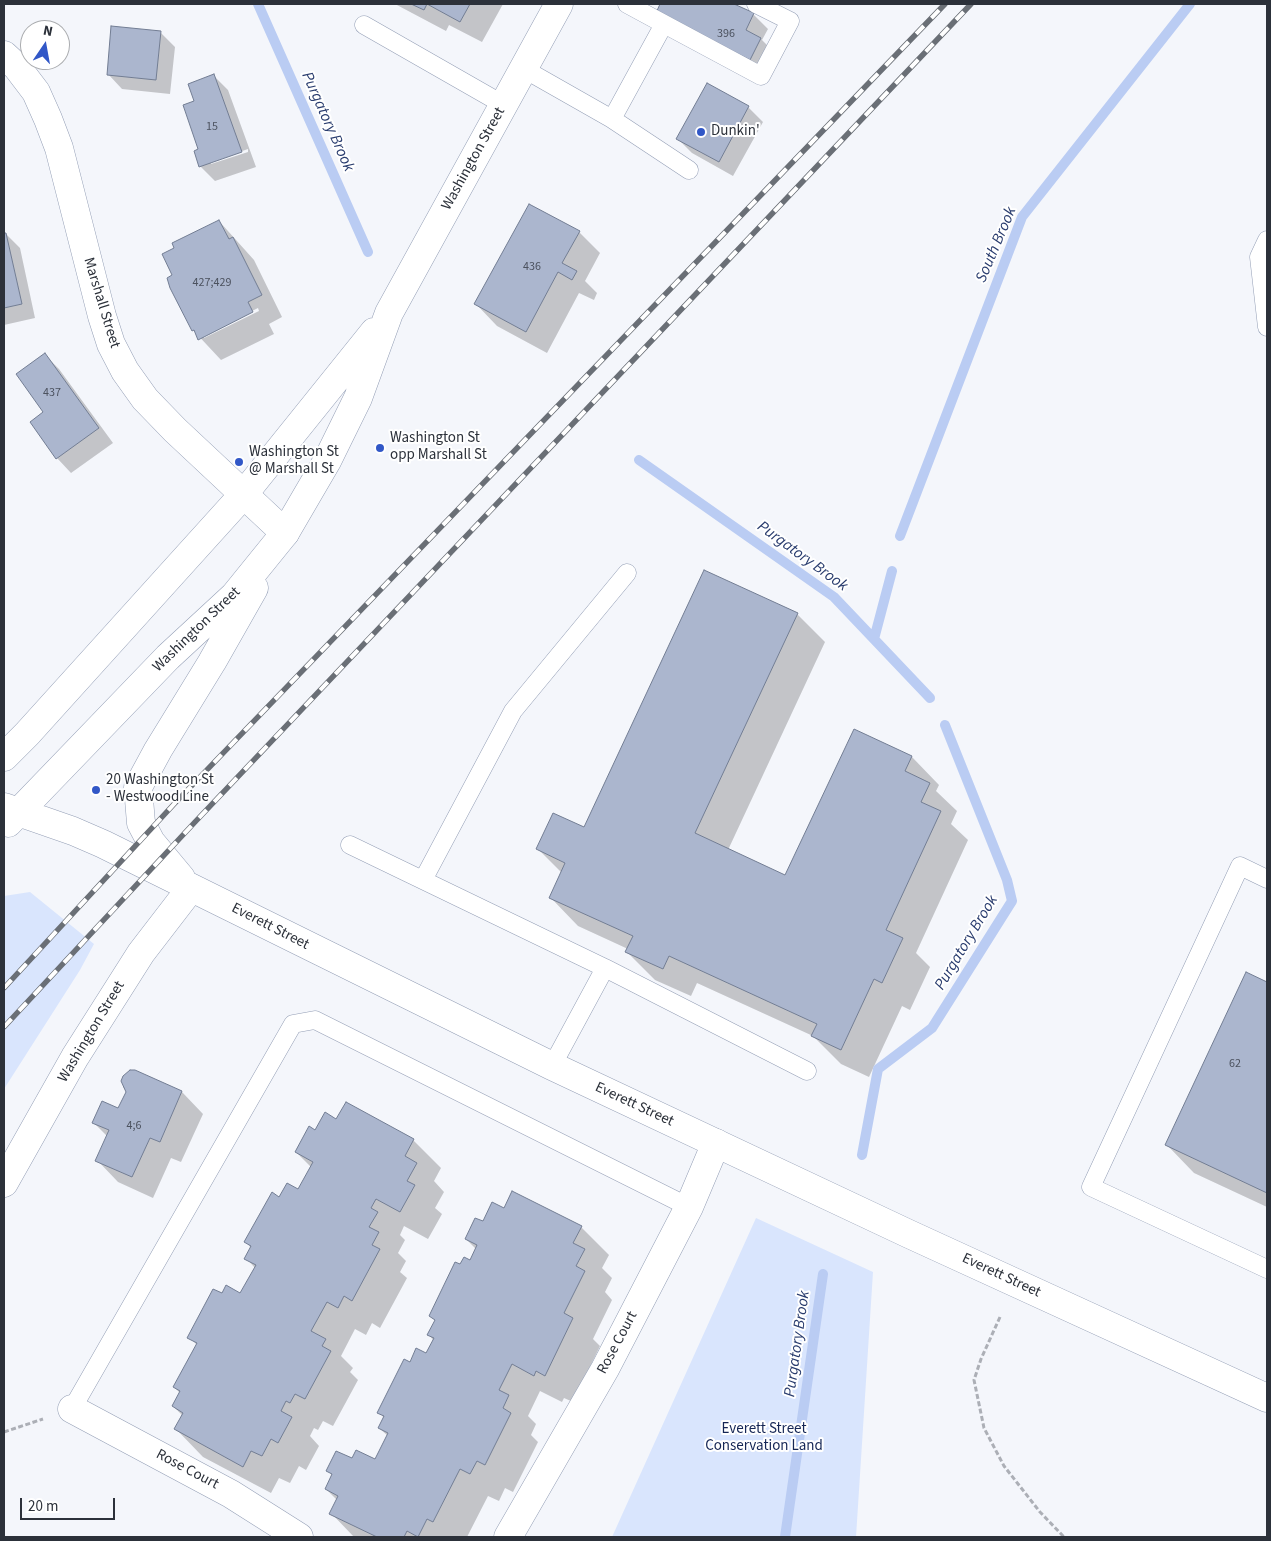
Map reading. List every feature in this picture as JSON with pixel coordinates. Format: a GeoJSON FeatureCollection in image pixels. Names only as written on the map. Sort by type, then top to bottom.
{"type":"FeatureCollection","features":[{"type":"Feature","properties":{"kind":"main road","name":"Washington Street"},"geometry":{"type":"LineString","coordinates":[[9,815],[168,656],[234,596],[286,533],[327,461],[358,398],[389,314],[559,4]]}},
{"type":"Feature","properties":{"kind":"main road","name":"Marshall Street"},"geometry":{"type":"LineString","coordinates":[[4,55],[17,67],[36,92],[48,119],[59,148],[102,316],[111,344],[125,371],[145,399],[175,430],[286,533]]}},
{"type":"Feature","properties":{"kind":"main road","name":"Washington Street"},"geometry":{"type":"LineString","coordinates":[[4,757],[244,495],[389,314]]}},
{"type":"Feature","properties":{"kind":"main road"},"geometry":{"type":"LineString","coordinates":[[191,888],[151,842],[141,823],[138,787],[286,533]]}},
{"type":"Feature","properties":{"kind":"main road","name":"Everett Street"},"geometry":{"type":"LineString","coordinates":[[9,815],[73,830],[552,1066],[909,1234],[1267,1398]]}},
{"type":"Feature","properties":{"kind":"main road","name":"Washington Street"},"geometry":{"type":"LineString","coordinates":[[4,1183],[75,1057],[140,953],[191,888]]}},
{"type":"Feature","properties":{"kind":"main road","name":"Rose Court"},"geometry":{"type":"LineString","coordinates":[[508,1537],[601,1376],[690,1207],[716,1143]]}},
{"type":"Feature","properties":{"kind":"main road","name":"Rose Court"},"geometry":{"type":"LineString","coordinates":[[72,1409],[231,1494],[299,1537]]}},
{"type":"Feature","properties":{"kind":"lane"},"geometry":{"type":"LineString","coordinates":[[628,4],[761,76],[790,21],[756,4]]}},
{"type":"Feature","properties":{"kind":"lane"},"geometry":{"type":"LineString","coordinates":[[612,119],[664,24]]}},
{"type":"Feature","properties":{"kind":"lane"},"geometry":{"type":"LineString","coordinates":[[364,25],[504,105]]}},
{"type":"Feature","properties":{"kind":"lane"},"geometry":{"type":"LineString","coordinates":[[524,69],[612,119],[689,170]]}},
{"type":"Feature","properties":{"kind":"lane"},"geometry":{"type":"LineString","coordinates":[[1267,240],[1259,257],[1267,327]]}},
{"type":"Feature","properties":{"kind":"lane"},"geometry":{"type":"LineString","coordinates":[[423,880],[513,711],[627,573]]}},
{"type":"Feature","properties":{"kind":"lane"},"geometry":{"type":"LineString","coordinates":[[350,845],[605,968],[807,1071]]}},
{"type":"Feature","properties":{"kind":"lane"},"geometry":{"type":"LineString","coordinates":[[1267,879],[1240,866],[1091,1187],[1267,1269]]}},
{"type":"Feature","properties":{"kind":"lane"},"geometry":{"type":"LineString","coordinates":[[552,1066],[605,968]]}},
{"type":"Feature","properties":{"kind":"lane"},"geometry":{"type":"LineString","coordinates":[[72,1409],[293,1024],[316,1020],[690,1207]]}},
{"type":"Feature","properties":{"kind":"path"},"geometry":{"type":"LineString","coordinates":[[1000,1317],[981,1359],[974,1380],[984,1428],[1004,1466],[1040,1512],[1064,1537]]}},
{"type":"Feature","properties":{"kind":"path"},"geometry":{"type":"LineString","coordinates":[[4,1432],[72,1409]]}},
{"type":"Feature","properties":{"kind":"green space"},"geometry":{"type":"Polygon","coordinates":[[[30,892],[94,944],[80,970],[4,1089],[4,896],[30,892]]]}},
{"type":"Feature","properties":{"kind":"green space","name":"Everett Street Conservation Land"},"geometry":{"type":"Polygon","coordinates":[[[756,1218],[873,1272],[856,1537],[612,1537],[756,1218]]]}},
{"type":"Feature","properties":{"kind":"building"},"geometry":{"type":"Polygon","coordinates":[[[411,4],[427,4],[424,10],[411,4]]]}},
{"type":"Feature","properties":{"kind":"building"},"geometry":{"type":"Polygon","coordinates":[[[427,4],[470,4],[460,22],[427,4]]]}},
{"type":"Feature","properties":{"kind":"building"},"geometry":{"type":"Polygon","coordinates":[[[660,4],[734,4],[754,13],[746,30],[761,38],[750,60],[656,13],[660,4]]]}},
{"type":"Feature","properties":{"kind":"building"},"geometry":{"type":"Polygon","coordinates":[[[111,26],[161,31],[156,80],[107,75],[111,26]]]}},
{"type":"Feature","properties":{"kind":"building"},"geometry":{"type":"Polygon","coordinates":[[[214,74],[242,152],[199,167],[194,151],[198,149],[183,105],[194,101],[188,84],[214,74]]]}},
{"type":"Feature","properties":{"kind":"building"},"geometry":{"type":"Polygon","coordinates":[[[707,83],[749,106],[719,162],[676,139],[707,83]]]}},
{"type":"Feature","properties":{"kind":"building"},"geometry":{"type":"Polygon","coordinates":[[[529,204],[580,231],[562,263],[577,271],[572,280],[558,272],[526,332],[474,304],[529,204]]]}},
{"type":"Feature","properties":{"kind":"building"},"geometry":{"type":"Polygon","coordinates":[[[219,220],[229,239],[233,237],[262,295],[248,302],[253,312],[198,340],[170,288],[167,278],[172,275],[162,254],[174,248],[172,243],[219,220]]]}},
{"type":"Feature","properties":{"kind":"building"},"geometry":{"type":"Polygon","coordinates":[[[4,233],[6,233],[22,304],[4,308],[4,233]]]}},
{"type":"Feature","properties":{"kind":"building"},"geometry":{"type":"Polygon","coordinates":[[[45,353],[99,428],[56,459],[30,422],[43,412],[16,374],[45,353]]]}},
{"type":"Feature","properties":{"kind":"building"},"geometry":{"type":"Polygon","coordinates":[[[704,570],[798,613],[695,833],[785,875],[854,729],[912,756],[905,771],[930,783],[921,802],[941,811],[886,930],[903,938],[882,983],[874,979],[841,1050],[811,1036],[817,1024],[669,956],[663,969],[625,952],[633,936],[549,898],[565,863],[536,849],[553,813],[584,827],[704,570]]]}},
{"type":"Feature","properties":{"kind":"building"},"geometry":{"type":"Polygon","coordinates":[[[1246,972],[1267,982],[1267,1193],[1165,1145],[1246,972]]]}},
{"type":"Feature","properties":{"kind":"building"},"geometry":{"type":"Polygon","coordinates":[[[130,1070],[135,1070],[182,1091],[160,1142],[150,1138],[132,1177],[95,1161],[109,1130],[92,1123],[102,1101],[118,1108],[126,1092],[121,1081],[123,1076],[130,1070]]]}},
{"type":"Feature","properties":{"kind":"building"},"geometry":{"type":"Polygon","coordinates":[[[346,1102],[414,1139],[405,1156],[417,1163],[407,1181],[415,1185],[400,1212],[376,1199],[371,1208],[378,1212],[369,1227],[379,1232],[372,1245],[380,1249],[352,1301],[344,1296],[338,1308],[327,1302],[311,1331],[326,1339],[322,1346],[331,1351],[305,1399],[295,1394],[290,1403],[286,1401],[281,1411],[292,1417],[278,1443],[271,1439],[262,1456],[251,1451],[243,1467],[174,1429],[183,1413],[172,1406],[180,1391],[173,1387],[197,1343],[187,1338],[213,1289],[222,1293],[226,1285],[240,1293],[256,1265],[244,1259],[251,1246],[244,1242],[272,1192],[279,1197],[287,1183],[298,1189],[313,1162],[295,1152],[309,1126],[315,1130],[325,1112],[336,1119],[346,1102]]]}},
{"type":"Feature","properties":{"kind":"building"},"geometry":{"type":"Polygon","coordinates":[[[512,1191],[582,1226],[573,1243],[585,1249],[576,1266],[585,1271],[564,1313],[573,1318],[545,1376],[536,1371],[534,1376],[512,1364],[499,1390],[509,1395],[503,1408],[511,1413],[485,1465],[477,1461],[470,1474],[460,1469],[433,1522],[427,1519],[418,1537],[407,1531],[404,1537],[377,1537],[329,1514],[338,1496],[325,1489],[332,1474],[326,1471],[336,1451],[352,1458],[356,1450],[375,1459],[388,1433],[378,1428],[384,1416],[377,1413],[404,1359],[410,1362],[416,1348],[426,1353],[434,1338],[427,1335],[435,1320],[429,1316],[455,1262],[460,1264],[464,1257],[470,1260],[477,1245],[465,1239],[475,1218],[483,1221],[492,1202],[504,1208],[512,1191]]]}},
{"type":"Feature","properties":{"kind":"waterway","name":"Purgatory Brook"},"geometry":{"type":"LineString","coordinates":[[258,4],[368,252]]}},
{"type":"Feature","properties":{"kind":"waterway","name":"South Brook"},"geometry":{"type":"LineString","coordinates":[[900,536],[1022,217],[1190,4]]}},
{"type":"Feature","properties":{"kind":"waterway","name":"Purgatory Brook"},"geometry":{"type":"LineString","coordinates":[[639,460],[834,597],[930,698]]}},
{"type":"Feature","properties":{"kind":"waterway","name":"South Brook"},"geometry":{"type":"LineString","coordinates":[[874,639],[892,571]]}},
{"type":"Feature","properties":{"kind":"waterway","name":"Purgatory Brook"},"geometry":{"type":"LineString","coordinates":[[862,1155],[878,1069],[932,1028],[1012,901],[1007,880],[945,725]]}},
{"type":"Feature","properties":{"kind":"waterway","name":"Purgatory Brook"},"geometry":{"type":"LineString","coordinates":[[785,1537],[823,1274]]}},
{"type":"Feature","properties":{"kind":"railway"},"geometry":{"type":"LineString","coordinates":[[4,988],[175,803],[945,4]]}},
{"type":"Feature","properties":{"kind":"railway"},"geometry":{"type":"LineString","coordinates":[[4,1027],[195,822],[971,4]]}},
{"type":"Feature","properties":{"kind":"place","name":"Dunkin'"},"geometry":{"type":"Point","coordinates":[701,132]}},
{"type":"Feature","properties":{"kind":"place","name":"Washington St opp Marshall St"},"geometry":{"type":"Point","coordinates":[380,448]}},
{"type":"Feature","properties":{"kind":"place","name":"Washington St @ Marshall St"},"geometry":{"type":"Point","coordinates":[239,462]}},
{"type":"Feature","properties":{"kind":"place","name":"20 Washington St - Westwood Line"},"geometry":{"type":"Point","coordinates":[96,790]}}]}
